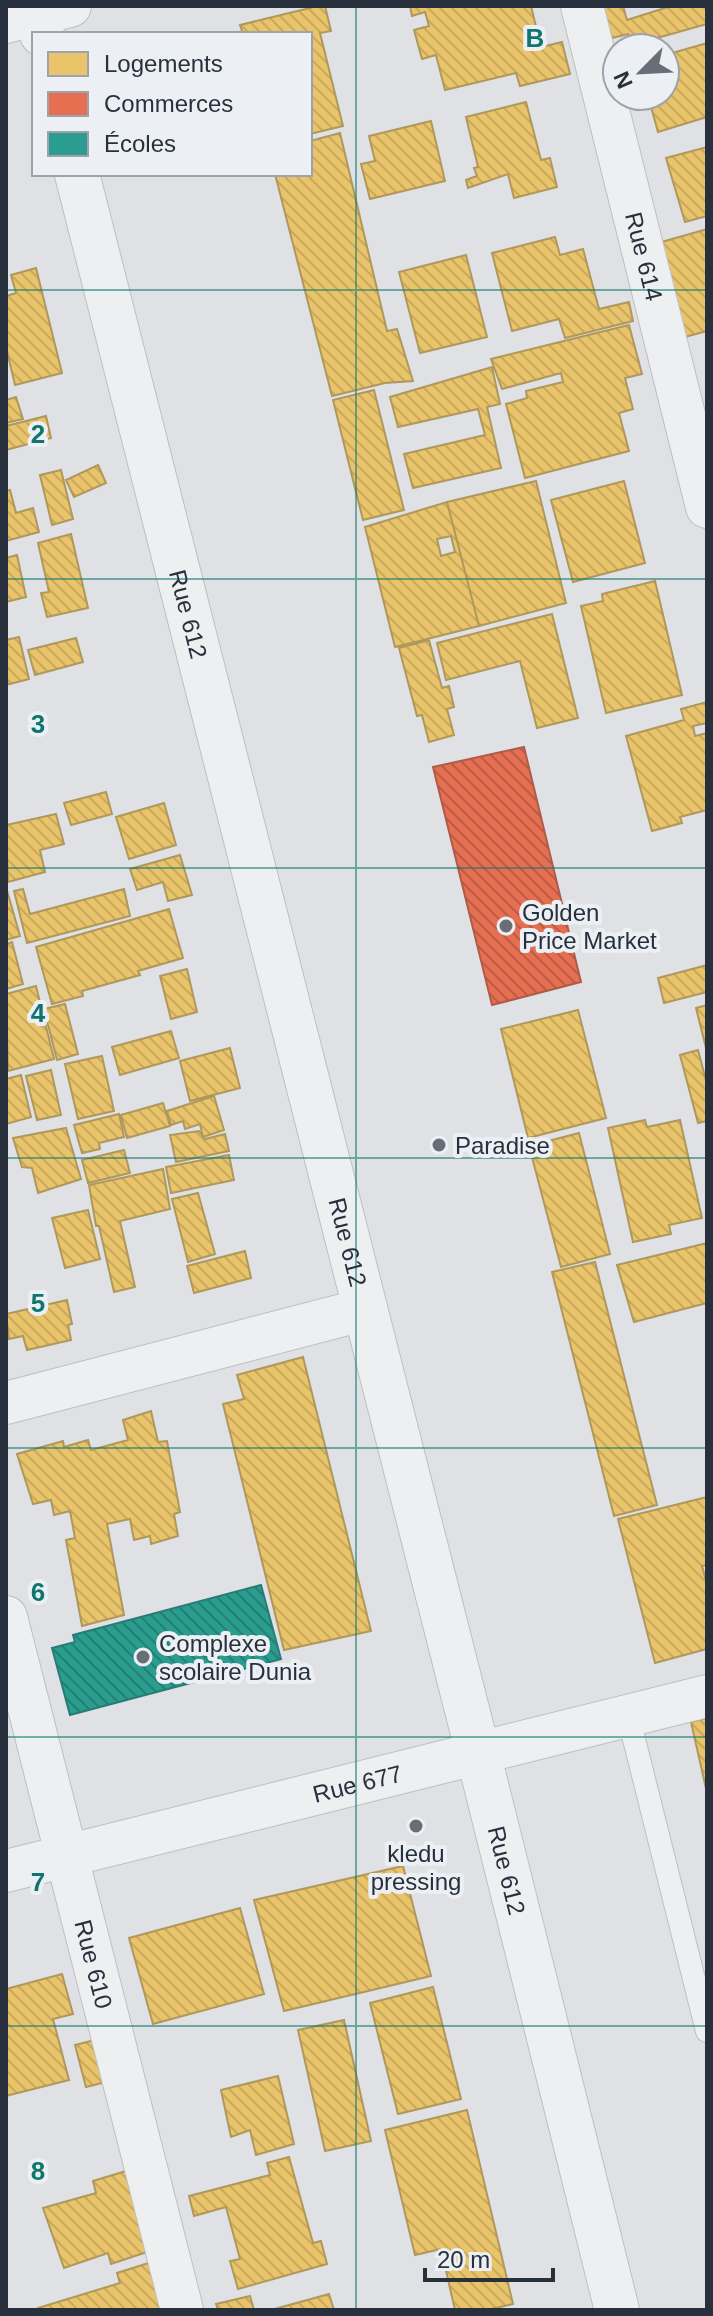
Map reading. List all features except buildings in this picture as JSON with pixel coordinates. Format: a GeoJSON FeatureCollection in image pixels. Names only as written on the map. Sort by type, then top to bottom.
{"type":"FeatureCollection","features":[{"type":"Feature","properties":{"kind":"street","name":"Rue 614"},"geometry":{"type":"LineString","coordinates":[[582,6],[707,507]]}},
{"type":"Feature","properties":{"kind":"street","name":"Rue 612"},"geometry":{"type":"LineString","coordinates":[[78,176],[617,2310]]}},
{"type":"Feature","properties":{"kind":"street"},"geometry":{"type":"LineString","coordinates":[[6,1403],[366,1309]]}},
{"type":"Feature","properties":{"kind":"street","name":"Rue 610"},"geometry":{"type":"LineString","coordinates":[[6,1617],[182,2310]]}},
{"type":"Feature","properties":{"kind":"street","name":"Rue 677"},"geometry":{"type":"LineString","coordinates":[[6,1871],[707,1696]]}},
{"type":"Feature","properties":{"kind":"lane"},"geometry":{"type":"LineString","coordinates":[[628,1715],[707,2031]]}},
{"type":"Feature","properties":{"kind":"place","name":"Golden Price Market"},"geometry":{"type":"Point","coordinates":[506,926]}},
{"type":"Feature","properties":{"kind":"place","name":"Paradise"},"geometry":{"type":"Point","coordinates":[439,1145]}},
{"type":"Feature","properties":{"kind":"place","name":"Complexe scolaire Dunia"},"geometry":{"type":"Point","coordinates":[143,1657]}},
{"type":"Feature","properties":{"kind":"place","name":"kledu pressing"},"geometry":{"type":"Point","coordinates":[416,1826]}}]}
